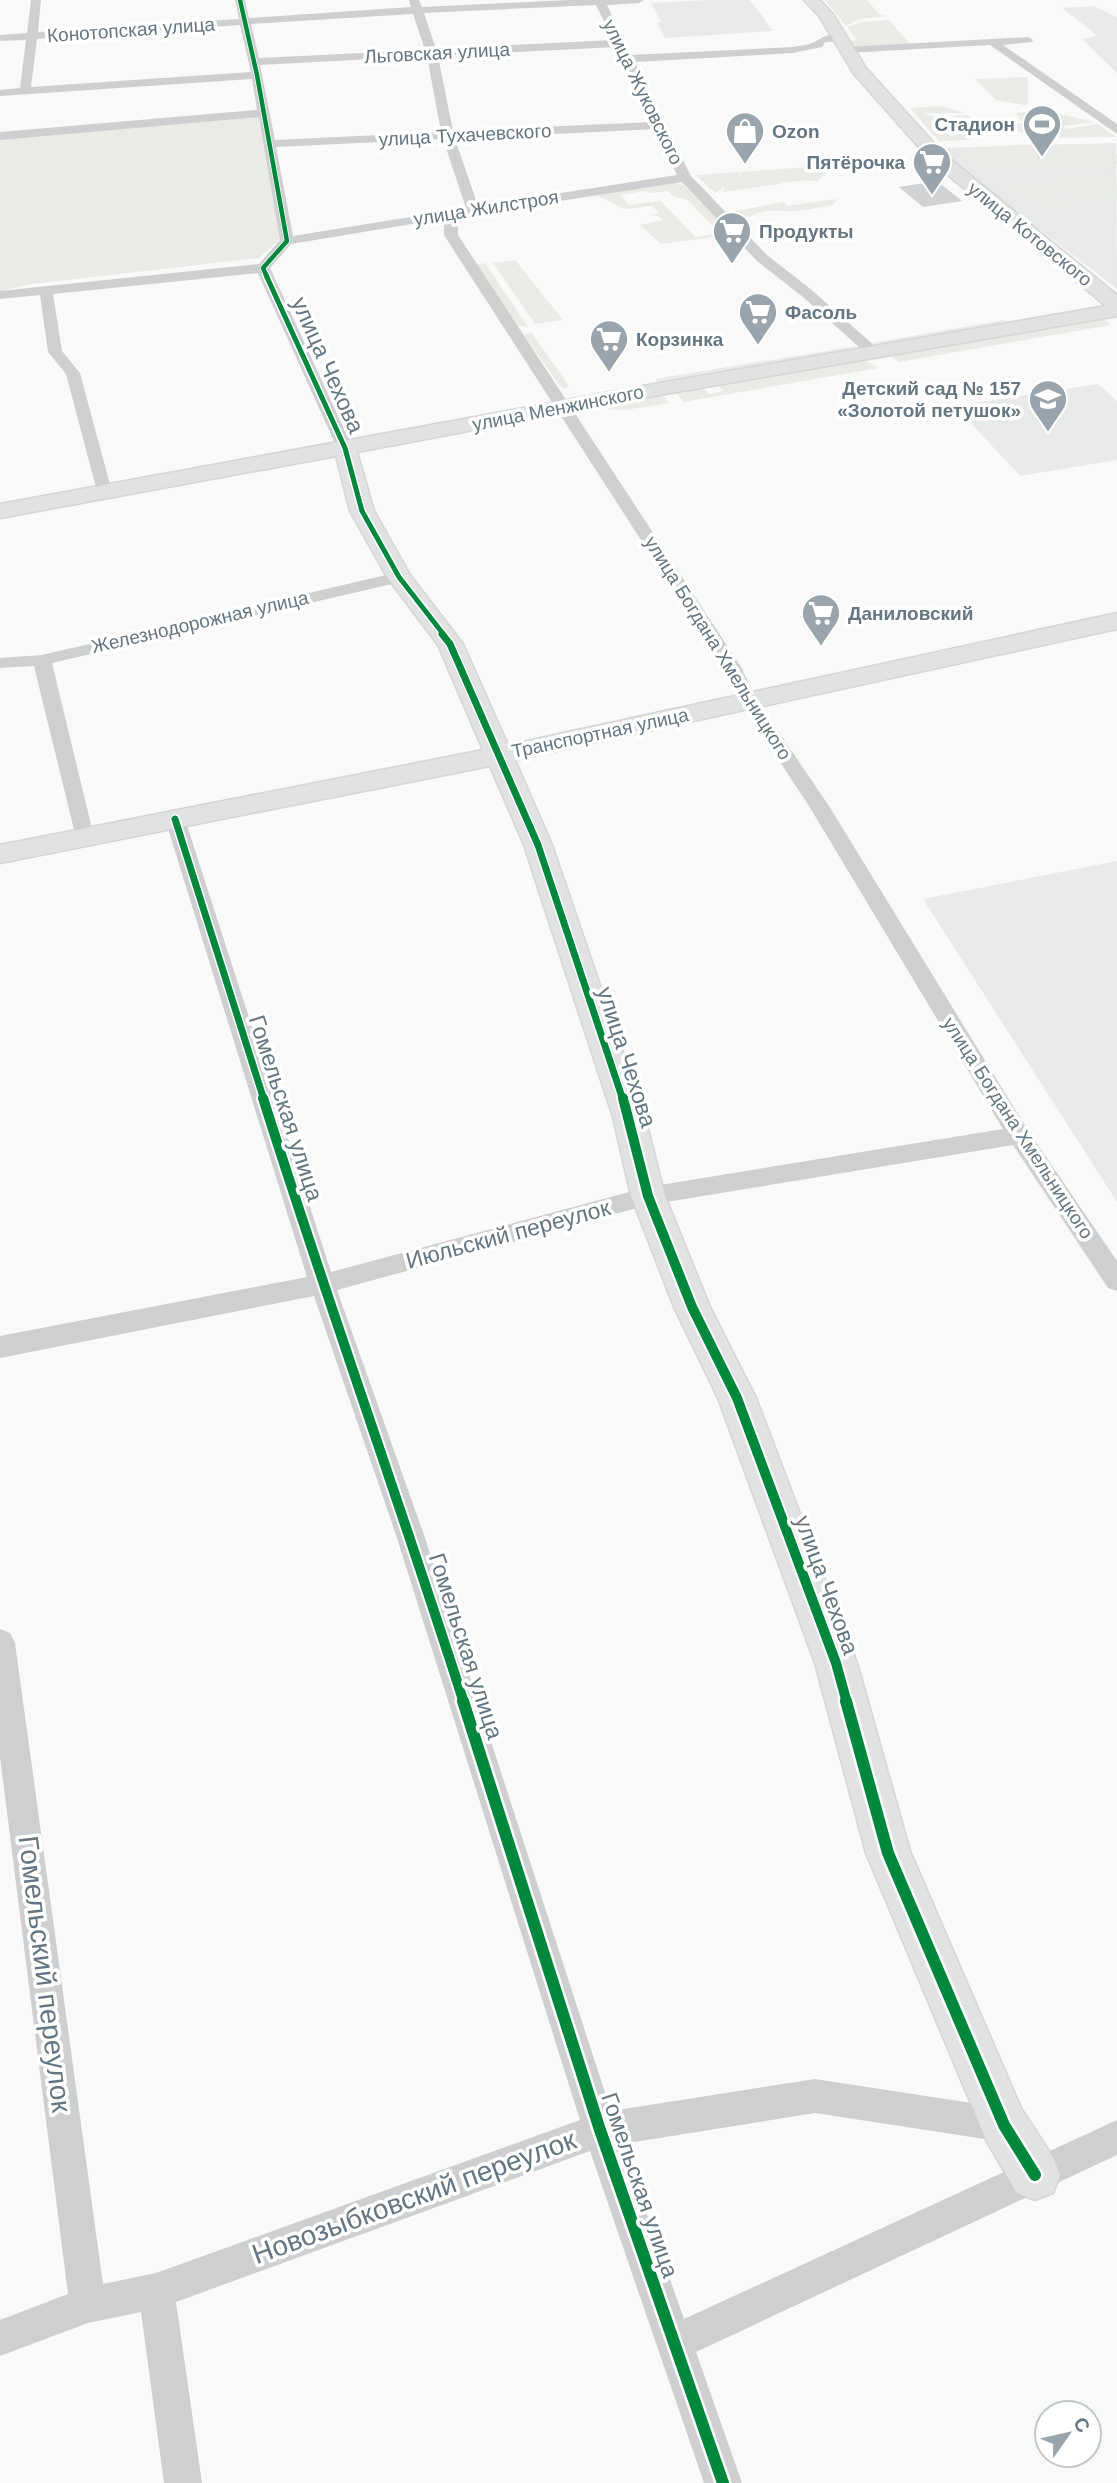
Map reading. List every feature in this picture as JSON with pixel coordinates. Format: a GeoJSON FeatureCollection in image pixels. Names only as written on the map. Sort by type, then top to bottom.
{"type":"FeatureCollection","features":[{"type":"Feature","properties":{"kind":"street"},"geometry":{"type":"LineString","coordinates":[[25,92],[36,0]]}},
{"type":"Feature","properties":{"kind":"street"},"geometry":{"type":"LineString","coordinates":[[0,295],[263,268],[287,241],[256,69],[240,0]]}},
{"type":"Feature","properties":{"kind":"street","name":"Конотопская улица"},"geometry":{"type":"LineString","coordinates":[[0,38],[245,22],[417,5],[639,0]]}},
{"type":"Feature","properties":{"kind":"street","name":"улица Котовского"},"geometry":{"type":"LineString","coordinates":[[812,0],[860,71],[947,167],[1117,307]]}},
{"type":"Feature","properties":{"kind":"street","name":"улица Жуковского"},"geometry":{"type":"LineString","coordinates":[[599,1],[662,125],[685,178],[762,258],[874,352]]}},
{"type":"Feature","properties":{"kind":"street"},"geometry":{"type":"LineString","coordinates":[[417,5],[432,53],[448,136],[473,210]]}},
{"type":"Feature","properties":{"kind":"street"},"geometry":{"type":"LineString","coordinates":[[628,60],[793,50],[818,45],[822,39],[844,44],[1028,40]]}},
{"type":"Feature","properties":{"kind":"street"},"geometry":{"type":"LineString","coordinates":[[992,42],[1117,130]]}},
{"type":"Feature","properties":{"kind":"street","name":"Льговская улица"},"geometry":{"type":"LineString","coordinates":[[0,93],[432,53],[620,43]]}},
{"type":"Feature","properties":{"kind":"street"},"geometry":{"type":"LineString","coordinates":[[0,136],[263,113]]}},
{"type":"Feature","properties":{"kind":"street","name":"улица Тухачевского"},"geometry":{"type":"LineString","coordinates":[[269,144],[662,125]]}},
{"type":"Feature","properties":{"kind":"street","name":"улица Жилстроя"},"geometry":{"type":"LineString","coordinates":[[287,241],[685,178]]}},
{"type":"Feature","properties":{"kind":"street","name":"улица Богдана Хмельницкого"},"geometry":{"type":"LineString","coordinates":[[473,210],[451,222],[451,235],[732,667],[748,700],[819,806],[1019,1135],[1117,1281]]}},
{"type":"Feature","properties":{"kind":"street","name":"улица Чехова"},"geometry":{"type":"LineString","coordinates":[[263,268],[345,448],[362,511],[399,577],[450,644],[538,845],[629,1117],[648,1196],[692,1307],[737,1398],[836,1663],[888,1853],[1004,2125],[1035,2175]]}},
{"type":"Feature","properties":{"kind":"street"},"geometry":{"type":"LineString","coordinates":[[46,292],[55,352],[73,373],[104,492]]}},
{"type":"Feature","properties":{"kind":"street","name":"улица Менжинского"},"geometry":{"type":"LineString","coordinates":[[0,511],[1117,307]]}},
{"type":"Feature","properties":{"kind":"street","name":"Железнодорожная улица"},"geometry":{"type":"LineString","coordinates":[[0,663],[42,660],[399,577]]}},
{"type":"Feature","properties":{"kind":"street","name":"Транспортная улица"},"geometry":{"type":"LineString","coordinates":[[0,854],[497,756],[1117,621]]}},
{"type":"Feature","properties":{"kind":"street"},"geometry":{"type":"LineString","coordinates":[[42,660],[84,836]]}},
{"type":"Feature","properties":{"kind":"street","name":"Гомельская улица"},"geometry":{"type":"LineString","coordinates":[[175,819],[322,1284],[415,1548],[600,2130],[723,2483]]}},
{"type":"Feature","properties":{"kind":"street","name":"Июльский переулок"},"geometry":{"type":"LineString","coordinates":[[0,1347],[322,1284],[648,1196],[1019,1135]]}},
{"type":"Feature","properties":{"kind":"street","name":"Гомельский переулок"},"geometry":{"type":"LineString","coordinates":[[0,1643],[88,2305]]}},
{"type":"Feature","properties":{"kind":"street","name":"Новозыбковский переулок"},"geometry":{"type":"LineString","coordinates":[[0,2338],[88,2305],[156,2291],[600,2130],[814,2096],[1004,2125]]}},
{"type":"Feature","properties":{"kind":"street"},"geometry":{"type":"LineString","coordinates":[[674,2343],[1117,2137]]}},
{"type":"Feature","properties":{"kind":"street"},"geometry":{"type":"LineString","coordinates":[[156,2291],[183,2483]]}},
{"type":"Feature","properties":{"kind":"shaded area"},"geometry":{"type":"Polygon","coordinates":[[[750,0],[773,31],[665,38],[657,23],[661,22],[651,3],[750,0]]]}},
{"type":"Feature","properties":{"kind":"shaded area"},"geometry":{"type":"Polygon","coordinates":[[[825,0],[867,0],[880,15],[887,16],[859,19],[846,26],[825,0]]]}},
{"type":"Feature","properties":{"kind":"shaded area"},"geometry":{"type":"Polygon","coordinates":[[[1094,6],[1117,17],[1117,73],[1082,39],[1098,36],[1062,8],[1094,6]]]}},
{"type":"Feature","properties":{"kind":"shaded area"},"geometry":{"type":"Polygon","coordinates":[[[889,20],[910,44],[857,47],[848,42],[857,40],[847,27],[862,22],[889,20]]]}},
{"type":"Feature","properties":{"kind":"shaded area"},"geometry":{"type":"Polygon","coordinates":[[[1028,77],[1028,103],[1024,105],[996,100],[975,79],[1028,77]]]}},
{"type":"Feature","properties":{"kind":"shaded area"},"geometry":{"type":"Polygon","coordinates":[[[940,106],[966,113],[923,113],[941,119],[939,120],[950,131],[947,132],[951,136],[965,133],[973,135],[952,116],[968,115],[971,118],[964,119],[971,123],[992,127],[1023,123],[1015,113],[1025,112],[1048,137],[1038,138],[1015,130],[979,132],[969,140],[939,141],[910,108],[940,106]]]}},
{"type":"Feature","properties":{"kind":"shaded area"},"geometry":{"type":"Polygon","coordinates":[[[1032,109],[1094,122],[1063,126],[1066,129],[1098,124],[1116,137],[1060,138],[1032,109]]]}},
{"type":"Feature","properties":{"kind":"shaded area"},"geometry":{"type":"Polygon","coordinates":[[[260,114],[280,239],[259,258],[31,284],[0,291],[0,138],[260,114]]]}},
{"type":"Feature","properties":{"kind":"shaded area"},"geometry":{"type":"Polygon","coordinates":[[[1116,143],[1117,289],[959,167],[939,148],[1116,143]]]}},
{"type":"Feature","properties":{"kind":"shaded area","name":"Стадион"},"geometry":{"type":"Polygon","coordinates":[[[1083,145],[1105,148],[1117,155],[1117,164],[1101,169],[1012,171],[979,167],[967,161],[966,156],[974,151],[1002,146],[1083,145]]]}},
{"type":"Feature","properties":{"kind":"shaded area"},"geometry":{"type":"Polygon","coordinates":[[[833,165],[818,181],[822,182],[780,181],[780,184],[723,192],[725,187],[715,193],[696,175],[741,172],[738,177],[743,172],[833,165]]]}},
{"type":"Feature","properties":{"kind":"shaded area"},"geometry":{"type":"Polygon","coordinates":[[[1116,175],[1117,200],[1074,203],[1055,178],[1116,175]]]}},
{"type":"Feature","properties":{"kind":"shaded area"},"geometry":{"type":"Polygon","coordinates":[[[1035,179],[1068,204],[1043,208],[1010,183],[1035,179]]]}},
{"type":"Feature","properties":{"kind":"shaded area"},"geometry":{"type":"Polygon","coordinates":[[[673,183],[684,185],[730,235],[661,244],[640,225],[663,220],[658,216],[648,215],[659,213],[652,206],[625,209],[594,194],[673,183]],[[645,191],[620,195],[629,205],[661,201],[695,237],[719,233],[688,200],[675,197],[668,191],[645,191]]]}},
{"type":"Feature","properties":{"kind":"shaded area"},"geometry":{"type":"Polygon","coordinates":[[[837,199],[833,205],[798,211],[766,211],[750,217],[730,212],[784,202],[787,206],[837,199]]]}},
{"type":"Feature","properties":{"kind":"shaded area"},"geometry":{"type":"Polygon","coordinates":[[[515,260],[563,320],[535,324],[493,263],[515,260]]]}},
{"type":"Feature","properties":{"kind":"shaded area"},"geometry":{"type":"Polygon","coordinates":[[[485,263],[528,327],[516,325],[475,265],[485,263]]]}},
{"type":"Feature","properties":{"kind":"shaded area"},"geometry":{"type":"Polygon","coordinates":[[[1102,317],[1111,325],[899,362],[890,356],[1102,317]]]}},
{"type":"Feature","properties":{"kind":"shaded area"},"geometry":{"type":"Polygon","coordinates":[[[1004,320],[1009,324],[879,346],[871,343],[1004,320]]]}},
{"type":"Feature","properties":{"kind":"shaded area"},"geometry":{"type":"Polygon","coordinates":[[[531,332],[569,386],[564,389],[560,386],[524,335],[531,332]]]}},
{"type":"Feature","properties":{"kind":"shaded area"},"geometry":{"type":"Polygon","coordinates":[[[856,346],[852,351],[659,384],[655,379],[856,346]]]}},
{"type":"Feature","properties":{"kind":"shaded area"},"geometry":{"type":"Polygon","coordinates":[[[863,360],[879,368],[683,402],[678,394],[680,391],[703,387],[709,394],[723,391],[719,385],[863,360]]]}},
{"type":"Feature","properties":{"kind":"shaded area","name":"Детский сад № 157 «Золотой петушок»"},"geometry":{"type":"Polygon","coordinates":[[[1098,384],[1117,401],[1117,460],[1020,476],[955,406],[1098,384]]]}},
{"type":"Feature","properties":{"kind":"shaded area"},"geometry":{"type":"Polygon","coordinates":[[[665,397],[669,403],[625,410],[602,409],[608,405],[665,397]]]}},
{"type":"Feature","properties":{"kind":"shaded area"},"geometry":{"type":"Polygon","coordinates":[[[1117,861],[1117,1202],[923,899],[1117,861]]]}},
{"type":"Feature","properties":{"kind":"building","name":"Пятёрочка"},"geometry":{"type":"Polygon","coordinates":[[[937,181],[962,201],[923,207],[899,187],[937,181]]]}},
{"type":"Feature","properties":{"kind":"cycle path"},"geometry":{"type":"LineString","coordinates":[[240,0],[257,75],[287,241],[263,268],[345,448],[362,511],[399,577],[450,644],[538,845],[629,1117],[648,1196],[692,1307],[737,1398],[836,1663],[888,1853],[1004,2125],[1035,2175]]}},
{"type":"Feature","properties":{"kind":"cycle path"},"geometry":{"type":"LineString","coordinates":[[175,819],[322,1284],[410,1535],[600,2130],[723,2483]]}},
{"type":"Feature","properties":{"kind":"place","name":"Стадион"},"geometry":{"type":"Point","coordinates":[1042,158]}},
{"type":"Feature","properties":{"kind":"place","name":"Ozon"},"geometry":{"type":"Point","coordinates":[745,165]}},
{"type":"Feature","properties":{"kind":"place","name":"Пятёрочка"},"geometry":{"type":"Point","coordinates":[932,196]}},
{"type":"Feature","properties":{"kind":"place","name":"Продукты"},"geometry":{"type":"Point","coordinates":[732,265]}},
{"type":"Feature","properties":{"kind":"place","name":"Фасоль"},"geometry":{"type":"Point","coordinates":[758,346]}},
{"type":"Feature","properties":{"kind":"place","name":"Корзинка"},"geometry":{"type":"Point","coordinates":[609,373]}},
{"type":"Feature","properties":{"kind":"place","name":"Детский сад № 157 «Золотой петушок»"},"geometry":{"type":"Point","coordinates":[1048,433]}},
{"type":"Feature","properties":{"kind":"place","name":"Даниловский"},"geometry":{"type":"Point","coordinates":[821,647]}}]}
